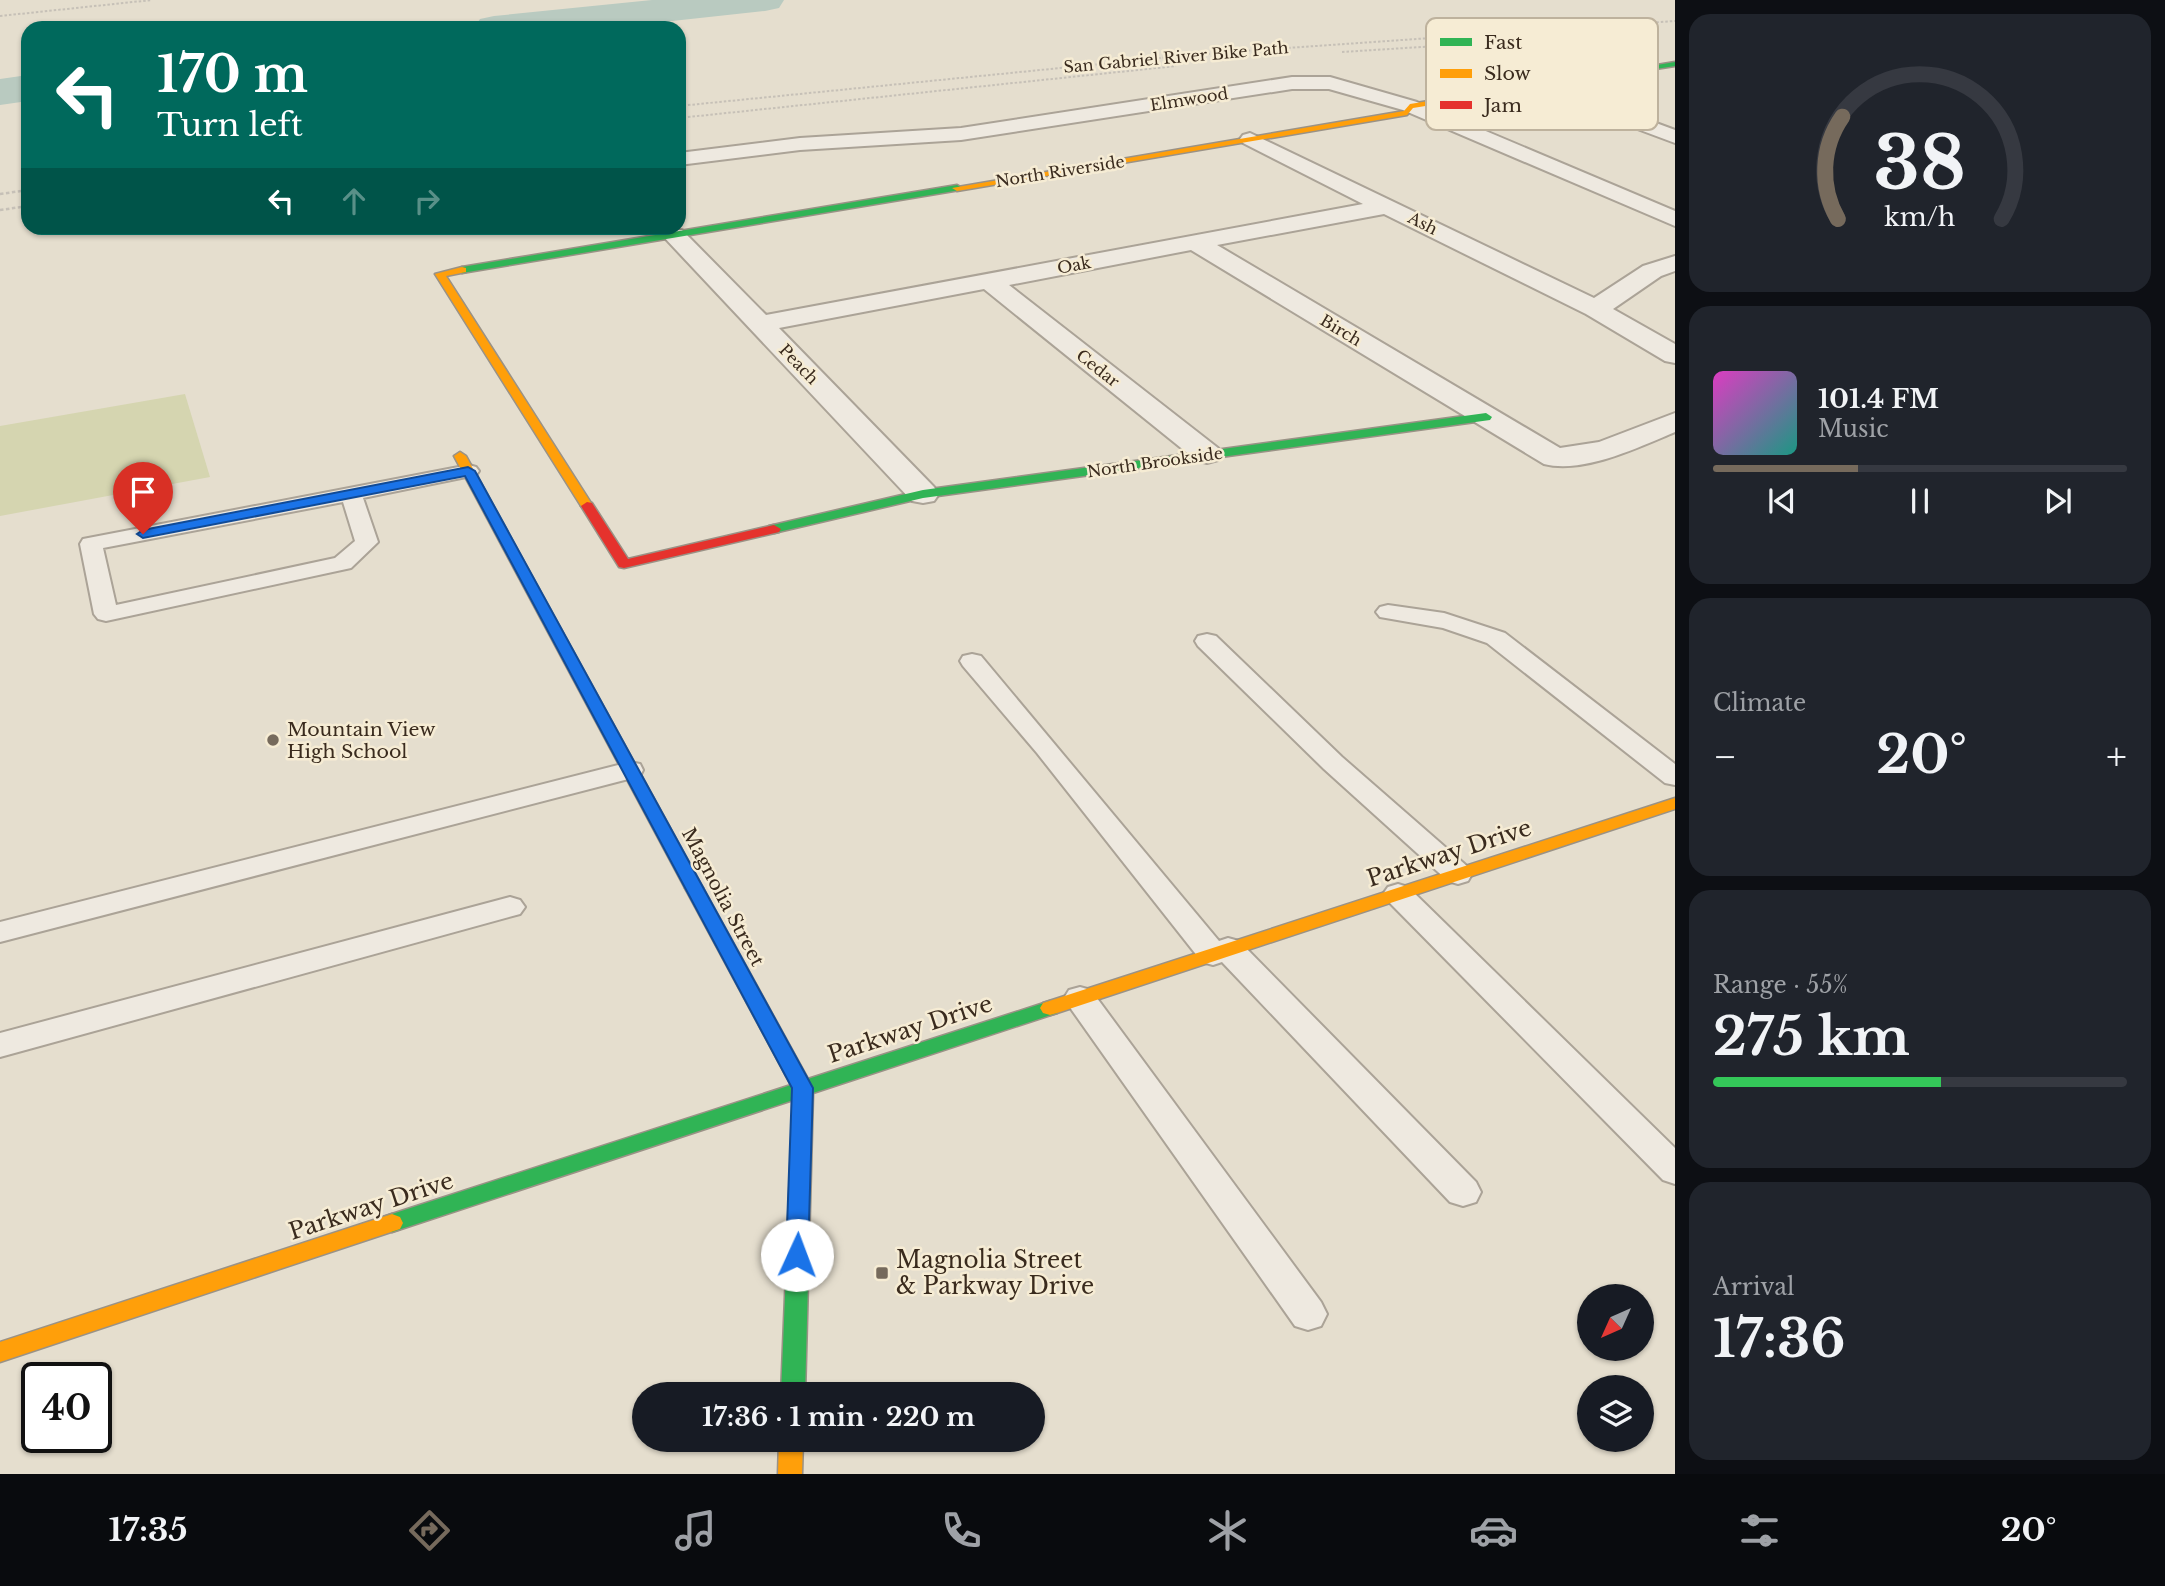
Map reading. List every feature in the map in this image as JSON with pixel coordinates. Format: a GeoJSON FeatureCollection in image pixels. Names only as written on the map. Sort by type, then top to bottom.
{"type":"FeatureCollection","features":[{"type":"Feature","properties":{"kind":"street","name":"Elmwood"},"geometry":{"type":"LineString","coordinates":[[686,158],[800,144],[961,134],[1292,83],[1329,83],[1426,113]]}},
{"type":"Feature","properties":{"kind":"street","name":"North Riverside"},"geometry":{"type":"LineString","coordinates":[[686,233],[1407,113],[1410,106],[1426,103]]}},
{"type":"Feature","properties":{"kind":"street","name":"Elmwood"},"geometry":{"type":"LineString","coordinates":[[1466,130],[1675,219]]}},
{"type":"Feature","properties":{"kind":"street"},"geometry":{"type":"LineString","coordinates":[[1656,130],[1675,137]]}},
{"type":"Feature","properties":{"kind":"street","name":"Ash"},"geometry":{"type":"LineString","coordinates":[[1250,139],[1595,309]]}},
{"type":"Feature","properties":{"kind":"street","name":"Oak"},"geometry":{"type":"LineString","coordinates":[[760,324],[1388,206]]}},
{"type":"Feature","properties":{"kind":"street","name":"North Riverside"},"geometry":{"type":"LineString","coordinates":[[624,564],[440,274],[674,235]]}},
{"type":"Feature","properties":{"kind":"street","name":"Peach"},"geometry":{"type":"LineString","coordinates":[[674,235],[923,494]]}},
{"type":"Feature","properties":{"kind":"street","name":"Birch"},"geometry":{"type":"LineString","coordinates":[[1196,243],[1486,418]]}},
{"type":"Feature","properties":{"kind":"street"},"geometry":{"type":"LineString","coordinates":[[1675,263],[1652,271],[1595,309],[1675,355]]}},
{"type":"Feature","properties":{"kind":"street","name":"Cedar"},"geometry":{"type":"LineString","coordinates":[[989,281],[1207,454]]}},
{"type":"Feature","properties":{"kind":"street"},"geometry":{"type":"LineString","coordinates":[[1486,418],[1555,458],[1606,450],[1669,427]]}},
{"type":"Feature","properties":{"kind":"street","name":"North Brookside"},"geometry":{"type":"LineString","coordinates":[[624,564],[923,494],[1486,418]]}},
{"type":"Feature","properties":{"kind":"street","name":"Magnolia Street"},"geometry":{"type":"LineString","coordinates":[[464,463],[803,1088]]}},
{"type":"Feature","properties":{"kind":"street","name":"Parkway Drive"},"geometry":{"type":"LineString","coordinates":[[0,1352],[1675,803]]}},
{"type":"Feature","properties":{"kind":"street"},"geometry":{"type":"LineString","coordinates":[[793,1382],[803,1088]]}},
{"type":"Feature","properties":{"kind":"street"},"geometry":{"type":"LineString","coordinates":[[790,1474],[791,1452]]}},
{"type":"Feature","properties":{"kind":"lane"},"geometry":{"type":"LineString","coordinates":[[351,494],[367,542],[344,563],[106,614],[91,544],[351,494],[464,463]]}},
{"type":"Feature","properties":{"kind":"lane"},"geometry":{"type":"LineString","coordinates":[[1388,612],[1434,616],[1496,638],[1675,777]]}},
{"type":"Feature","properties":{"kind":"lane"},"geometry":{"type":"LineString","coordinates":[[1207,641],[1333,763],[1458,874]]}},
{"type":"Feature","properties":{"kind":"lane"},"geometry":{"type":"LineString","coordinates":[[972,660],[1221,951],[1463,1192]]}},
{"type":"Feature","properties":{"kind":"lane"},"geometry":{"type":"LineString","coordinates":[[0,932],[630,770]]}},
{"type":"Feature","properties":{"kind":"lane"},"geometry":{"type":"LineString","coordinates":[[1398,894],[1675,1170]]}},
{"type":"Feature","properties":{"kind":"lane"},"geometry":{"type":"LineString","coordinates":[[0,1045],[510,907]]}},
{"type":"Feature","properties":{"kind":"lane"},"geometry":{"type":"LineString","coordinates":[[1080,998],[1308,1314]]}},
{"type":"Feature","properties":{"kind":"path"},"geometry":{"type":"LineString","coordinates":[[0,16],[152,0]]}},
{"type":"Feature","properties":{"kind":"path","name":"San Gabriel River Bike Path"},"geometry":{"type":"LineString","coordinates":[[686,105],[1255,50],[1426,39]]}},
{"type":"Feature","properties":{"kind":"path"},"geometry":{"type":"LineString","coordinates":[[0,194],[21,191]]}},
{"type":"Feature","properties":{"kind":"path"},"geometry":{"type":"LineString","coordinates":[[0,210],[21,207]]}},
{"type":"Feature","properties":{"kind":"green space"},"geometry":{"type":"Polygon","coordinates":[[[185,394],[210,477],[0,516],[0,426],[185,394]]]}},
{"type":"Feature","properties":{"kind":"waterway"},"geometry":{"type":"LineString","coordinates":[[562,21],[765,0]]}},
{"type":"Feature","properties":{"kind":"waterway"},"geometry":{"type":"LineString","coordinates":[[0,92],[21,89]]}},
{"type":"Feature","properties":{"kind":"traffic: fast"},"geometry":{"type":"LineString","coordinates":[[1658,67],[1675,64]]}},
{"type":"Feature","properties":{"kind":"traffic: fast"},"geometry":{"type":"LineString","coordinates":[[686,233],[957,188]]}},
{"type":"Feature","properties":{"kind":"traffic: fast"},"geometry":{"type":"LineString","coordinates":[[462,270],[673,235]]}},
{"type":"Feature","properties":{"kind":"traffic: fast"},"geometry":{"type":"LineString","coordinates":[[774,529],[923,494],[1486,417]]}},
{"type":"Feature","properties":{"kind":"traffic: fast"},"geometry":{"type":"LineString","coordinates":[[694,888],[803,1088],[793,1382]]}},
{"type":"Feature","properties":{"kind":"traffic: fast"},"geometry":{"type":"LineString","coordinates":[[392,1223],[1050,1008]]}},
{"type":"Feature","properties":{"kind":"traffic: slow"},"geometry":{"type":"LineString","coordinates":[[957,188],[1407,113],[1410,106],[1426,103]]}},
{"type":"Feature","properties":{"kind":"traffic: slow"},"geometry":{"type":"LineString","coordinates":[[462,270],[440,274],[587,506]]}},
{"type":"Feature","properties":{"kind":"traffic: slow"},"geometry":{"type":"LineString","coordinates":[[460,456],[694,888]]}},
{"type":"Feature","properties":{"kind":"traffic: slow"},"geometry":{"type":"LineString","coordinates":[[1050,1008],[1675,803]]}},
{"type":"Feature","properties":{"kind":"traffic: slow"},"geometry":{"type":"LineString","coordinates":[[0,1352],[392,1223]]}},
{"type":"Feature","properties":{"kind":"traffic: slow"},"geometry":{"type":"LineString","coordinates":[[790,1474],[791,1452]]}},
{"type":"Feature","properties":{"kind":"traffic: jam"},"geometry":{"type":"LineString","coordinates":[[587,506],[624,564],[774,529]]}},
{"type":"Feature","properties":{"kind":"place","name":"Mountain View High School"},"geometry":{"type":"Point","coordinates":[273,740]}},
{"type":"Feature","properties":{"kind":"place","name":"Magnolia Street & Parkway Drive"},"geometry":{"type":"Point","coordinates":[882,1273]}},
{"type":"Feature","properties":{"kind":"route"},"geometry":{"type":"LineString","coordinates":[[143,534],[468,471],[803,1088],[797,1255]]}}]}
